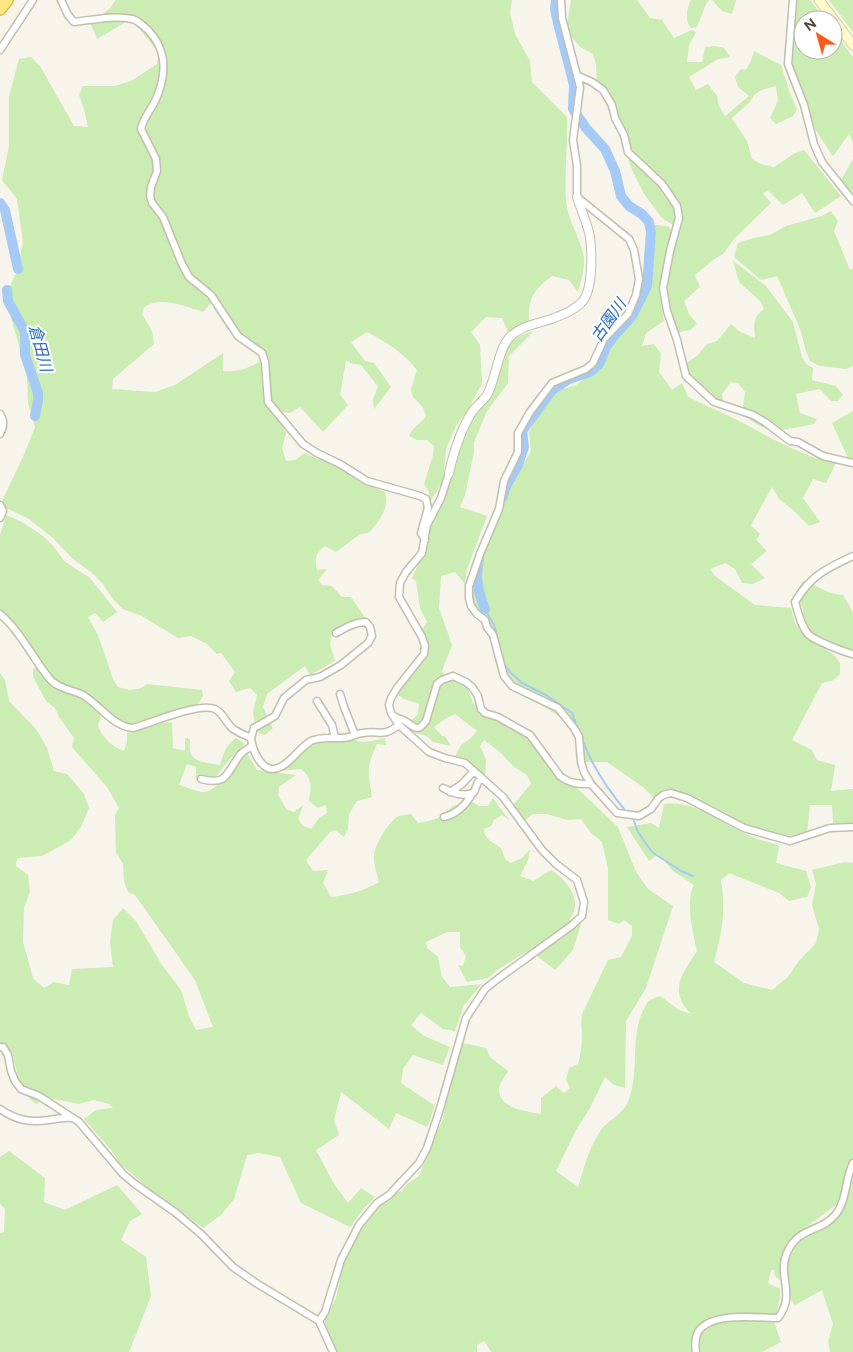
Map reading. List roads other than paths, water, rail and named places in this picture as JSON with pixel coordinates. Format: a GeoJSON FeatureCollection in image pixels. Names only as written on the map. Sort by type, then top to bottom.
{"type":"FeatureCollection","features":[{"type":"Feature","properties":{"kind":"highway"},"geometry":{"type":"LineString","coordinates":[[0,9],[7,0]]}},
{"type":"Feature","properties":{"kind":"main road"},"geometry":{"type":"LineString","coordinates":[[819,0],[853,45]]}},
{"type":"Feature","properties":{"kind":"street"},"geometry":{"type":"LineString","coordinates":[[0,50],[33,0]]}},
{"type":"Feature","properties":{"kind":"street"},"geometry":{"type":"LineString","coordinates":[[61,0],[68,15],[74,22],[114,18],[133,19],[156,39],[164,58],[165,69],[159,94],[142,124],[142,129],[156,159],[156,171],[150,196],[152,203],[163,216],[182,264],[190,277],[211,295],[238,336],[262,353],[266,370],[268,402],[303,444],[367,481],[420,496],[426,500],[428,508],[421,534],[425,540]]}},
{"type":"Feature","properties":{"kind":"street"},"geometry":{"type":"LineString","coordinates":[[319,1321],[325,1312],[344,1253],[359,1225],[377,1203],[389,1195],[419,1163],[427,1148],[440,1112],[466,1018],[486,989],[523,960],[558,937],[582,916],[584,902],[577,880],[556,864],[542,850],[503,797],[465,763],[429,752],[399,725],[393,716],[390,705],[391,698],[397,688],[424,654],[422,637],[399,598],[400,583],[406,572],[422,553],[427,526],[441,498],[462,430],[472,412],[486,396],[494,378],[504,343],[510,336],[520,329],[573,310],[584,300],[589,289],[590,236],[577,197],[577,166],[573,140],[580,87],[562,18],[561,0]]}},
{"type":"Feature","properties":{"kind":"street"},"geometry":{"type":"LineString","coordinates":[[793,0],[788,64],[804,106],[814,144],[822,162],[853,201]]}},
{"type":"Feature","properties":{"kind":"street"},"geometry":{"type":"LineString","coordinates":[[578,76],[592,82],[603,90],[612,105],[615,118],[624,135],[628,152],[662,184],[677,206],[679,218],[670,250],[663,288],[667,311],[686,376],[714,402],[753,415],[790,441],[798,442],[823,456],[853,463]]}},
{"type":"Feature","properties":{"kind":"street"},"geometry":{"type":"LineString","coordinates":[[577,197],[628,239],[634,250],[639,279],[636,294],[628,314],[604,339],[592,363],[586,369],[552,383],[530,412],[518,433],[518,452],[504,482],[499,508],[469,586],[468,598],[471,606],[476,614],[485,620],[487,627],[493,635],[504,676],[512,686],[558,708],[574,728],[579,737],[581,762],[584,772],[591,784],[617,813],[639,816],[651,810],[663,795],[671,793],[686,798],[744,828],[790,841],[830,828],[853,827]]}},
{"type":"Feature","properties":{"kind":"street"},"geometry":{"type":"LineString","coordinates":[[0,414],[3,420],[0,434]]}},
{"type":"Feature","properties":{"kind":"street"},"geometry":{"type":"LineString","coordinates":[[0,506],[3,511],[0,518]]}},
{"type":"Feature","properties":{"kind":"street"},"geometry":{"type":"LineString","coordinates":[[853,556],[836,564],[803,587],[795,602],[800,619],[809,635],[853,654]]}},
{"type":"Feature","properties":{"kind":"street"},"geometry":{"type":"LineString","coordinates":[[0,614],[10,623],[50,680],[84,696],[115,722],[125,727],[134,728],[204,707],[214,708],[232,728],[251,738]]}},
{"type":"Feature","properties":{"kind":"street"},"geometry":{"type":"LineString","coordinates":[[336,633],[346,627],[362,622],[368,625],[372,636],[368,643],[341,665],[320,677],[306,680],[284,698],[275,716],[254,728],[251,738],[252,746],[266,768],[273,769],[291,759],[312,740],[348,737],[365,732],[379,734],[392,731],[399,725]]}},
{"type":"Feature","properties":{"kind":"street"},"geometry":{"type":"LineString","coordinates":[[393,716],[406,721],[412,727],[416,728],[423,725],[426,721],[437,684],[453,676],[472,687],[478,696],[481,709],[485,713],[498,717],[530,735],[560,776],[566,781],[591,784]]}},
{"type":"Feature","properties":{"kind":"street"},"geometry":{"type":"LineString","coordinates":[[340,694],[355,735]]}},
{"type":"Feature","properties":{"kind":"street"},"geometry":{"type":"LineString","coordinates":[[317,701],[332,725],[336,737]]}},
{"type":"Feature","properties":{"kind":"street"},"geometry":{"type":"LineString","coordinates":[[201,779],[210,781],[220,780],[230,773],[241,753],[252,746]]}},
{"type":"Feature","properties":{"kind":"street"},"geometry":{"type":"LineString","coordinates":[[450,792],[462,784],[474,771]]}},
{"type":"Feature","properties":{"kind":"street"},"geometry":{"type":"LineString","coordinates":[[444,817],[460,809],[474,792],[482,778]]}},
{"type":"Feature","properties":{"kind":"street"},"geometry":{"type":"LineString","coordinates":[[443,788],[462,795],[472,794]]}},
{"type":"Feature","properties":{"kind":"street"},"geometry":{"type":"LineString","coordinates":[[0,1048],[3,1048],[8,1055],[11,1071],[21,1089],[40,1096],[84,1126],[123,1174],[201,1234],[233,1267],[319,1321],[333,1352]]}},
{"type":"Feature","properties":{"kind":"street"},"geometry":{"type":"LineString","coordinates":[[0,1109],[30,1122],[62,1117],[72,1118]]}},
{"type":"Feature","properties":{"kind":"street"},"geometry":{"type":"LineString","coordinates":[[696,1352],[695,1343],[698,1333],[705,1325],[716,1320],[750,1316],[778,1318],[784,1310],[788,1299],[783,1266],[790,1246],[805,1232],[823,1224],[834,1216],[841,1206],[849,1171],[853,1163]]}},
{"type":"Feature","properties":{"kind":"waterway","name":"古園川"},"geometry":{"type":"LineString","coordinates":[[503,497],[505,488],[518,465],[524,447],[522,431],[552,390],[569,379],[590,372],[599,364],[606,347],[632,316],[647,286],[651,232],[649,222],[642,214],[629,206],[621,196],[615,171],[605,149],[586,128],[573,109],[574,85],[555,9],[556,0]]}},
{"type":"Feature","properties":{"kind":"waterway","name":"倉田川"},"geometry":{"type":"LineString","coordinates":[[0,203],[5,210],[18,269]]}},
{"type":"Feature","properties":{"kind":"waterway","name":"倉田川"},"geometry":{"type":"LineString","coordinates":[[7,290],[8,301],[25,332],[25,355],[38,393],[35,416]]}},
{"type":"Feature","properties":{"kind":"waterway","name":"古園川"},"geometry":{"type":"LineString","coordinates":[[479,559],[478,584],[485,609]]}},
{"type":"Feature","properties":{"kind":"waterway"},"geometry":{"type":"LineString","coordinates":[[485,609],[494,625],[504,664],[510,672],[522,683],[546,695],[572,713],[578,729]]}},
{"type":"Feature","properties":{"kind":"waterway"},"geometry":{"type":"LineString","coordinates":[[582,739],[600,776],[624,809]]}},
{"type":"Feature","properties":{"kind":"waterway"},"geometry":{"type":"LineString","coordinates":[[634,821],[638,832],[652,852],[681,871],[693,876]]}}]}
